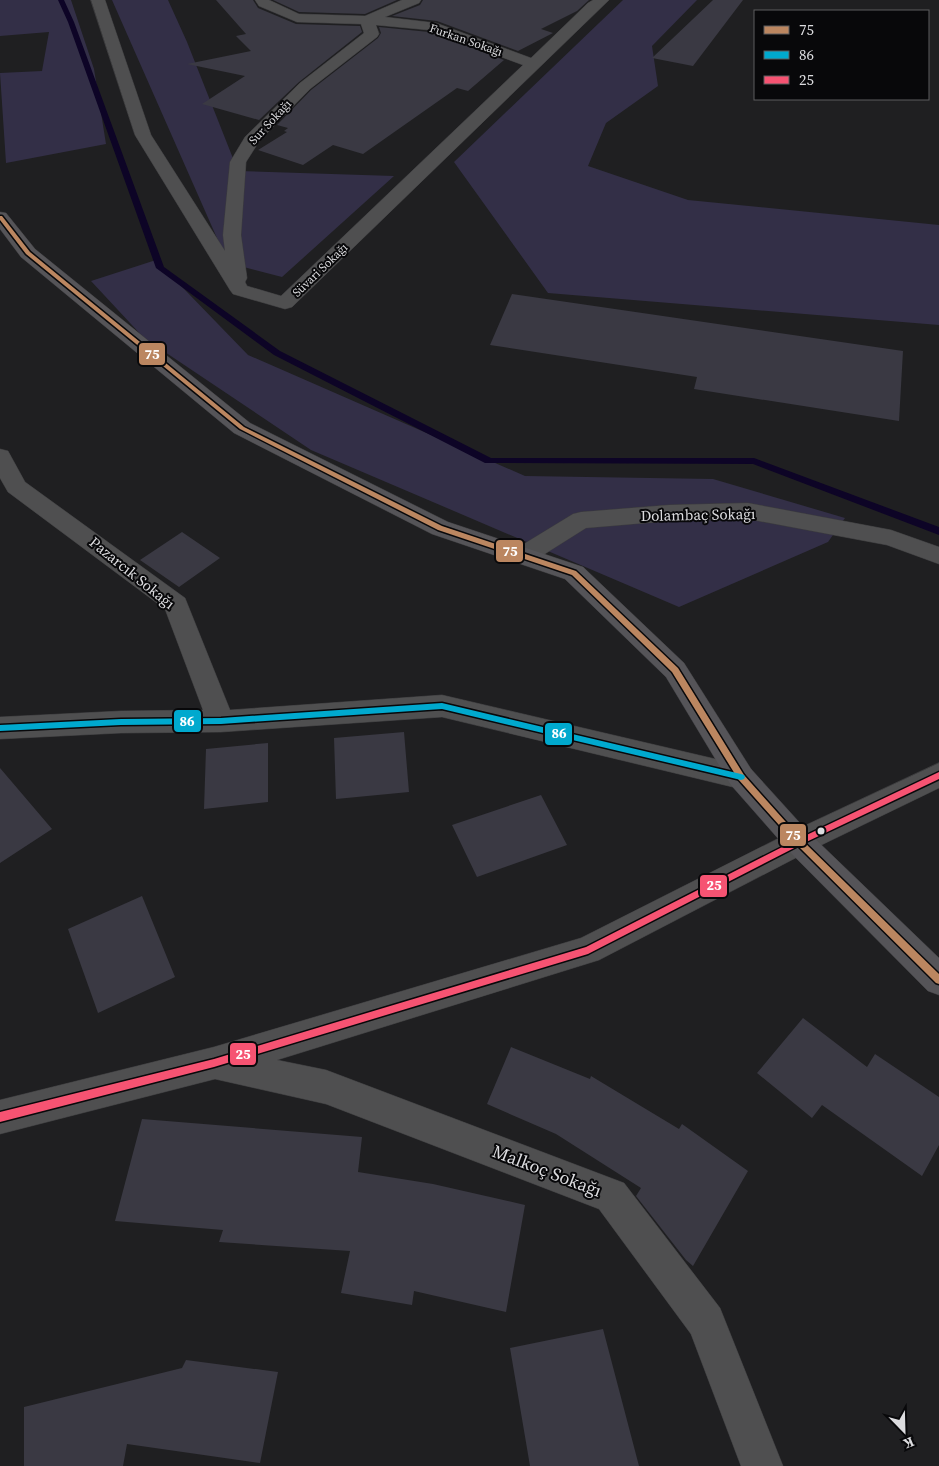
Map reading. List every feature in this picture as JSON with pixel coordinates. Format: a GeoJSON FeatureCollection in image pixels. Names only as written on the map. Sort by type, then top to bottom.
{"type":"FeatureCollection","features":[{"type":"Feature","properties":{"kind":"street"},"geometry":{"type":"LineString","coordinates":[[98,0],[143,135],[240,290]]}},
{"type":"Feature","properties":{"kind":"street","name":"Furkan Sokağı"},"geometry":{"type":"LineString","coordinates":[[262,0],[264,3],[297,18],[367,20],[431,26],[534,64]]}},
{"type":"Feature","properties":{"kind":"street"},"geometry":{"type":"LineString","coordinates":[[367,20],[414,0]]}},
{"type":"Feature","properties":{"kind":"street","name":"Süvari Sokağı"},"geometry":{"type":"LineString","coordinates":[[240,290],[285,303],[534,64],[592,3]]}},
{"type":"Feature","properties":{"kind":"street","name":"Sur Sokağı"},"geometry":{"type":"LineString","coordinates":[[240,290],[232,235],[238,162],[253,136],[305,86],[372,34],[367,20]]}},
{"type":"Feature","properties":{"kind":"street"},"geometry":{"type":"LineString","coordinates":[[0,217],[28,253],[242,428],[440,528],[574,573],[675,670],[741,776],[799,842],[939,980]]}},
{"type":"Feature","properties":{"kind":"street","name":"Pazarcık Sokağı"},"geometry":{"type":"LineString","coordinates":[[0,456],[16,487],[176,604],[221,721]]}},
{"type":"Feature","properties":{"kind":"street","name":"Dolambaç Sokağı"},"geometry":{"type":"LineString","coordinates":[[523,556],[582,520],[669,513],[748,511],[892,538],[939,556]]}},
{"type":"Feature","properties":{"kind":"street"},"geometry":{"type":"LineString","coordinates":[[0,728],[121,722],[221,721],[442,706],[741,776]]}},
{"type":"Feature","properties":{"kind":"street"},"geometry":{"type":"LineString","coordinates":[[0,1117],[214,1063],[588,950],[799,842],[939,775]]}},
{"type":"Feature","properties":{"kind":"street","name":"Malkoç Sokağı"},"geometry":{"type":"LineString","coordinates":[[214,1063],[326,1087],[611,1196],[706,1322],[762,1466]]}},
{"type":"Feature","properties":{"kind":"shaded area"},"geometry":{"type":"Polygon","coordinates":[[[0,0],[71,0],[94,69],[106,144],[6,163],[0,73],[42,71],[49,32],[0,36],[0,0]]]}},
{"type":"Feature","properties":{"kind":"shaded area"},"geometry":{"type":"Polygon","coordinates":[[[112,0],[168,0],[187,42],[238,171],[394,176],[282,277],[228,263],[112,0]]]}},
{"type":"Feature","properties":{"kind":"shaded area"},"geometry":{"type":"Polygon","coordinates":[[[623,0],[697,0],[652,46],[658,86],[606,123],[588,166],[688,200],[939,225],[939,325],[548,293],[454,162],[623,0]]]}},
{"type":"Feature","properties":{"kind":"shaded area"},"geometry":{"type":"Polygon","coordinates":[[[156,260],[248,355],[525,476],[713,479],[845,518],[828,542],[679,607],[311,450],[144,338],[91,281],[156,260]]]}},
{"type":"Feature","properties":{"kind":"building"},"geometry":{"type":"Polygon","coordinates":[[[216,0],[253,0],[258,8],[296,24],[360,26],[362,32],[299,82],[259,120],[202,104],[245,76],[187,64],[251,51],[236,36],[246,34],[216,0]]]}},
{"type":"Feature","properties":{"kind":"building"},"geometry":{"type":"Polygon","coordinates":[[[273,0],[397,0],[365,14],[299,12],[273,0]]]}},
{"type":"Feature","properties":{"kind":"building"},"geometry":{"type":"Polygon","coordinates":[[[423,0],[589,0],[577,11],[541,29],[553,33],[518,51],[437,21],[392,16],[420,5],[423,0]]]}},
{"type":"Feature","properties":{"kind":"building"},"geometry":{"type":"Polygon","coordinates":[[[713,0],[743,0],[693,66],[652,58],[713,0]]]}},
{"type":"Feature","properties":{"kind":"building"},"geometry":{"type":"Polygon","coordinates":[[[379,27],[429,32],[504,60],[468,91],[457,88],[363,154],[333,145],[303,165],[258,150],[287,132],[284,131],[288,128],[277,125],[311,90],[378,38],[381,33],[379,27]]]}},
{"type":"Feature","properties":{"kind":"building"},"geometry":{"type":"Polygon","coordinates":[[[512,294],[903,351],[899,421],[694,389],[697,377],[490,345],[512,294]]]}},
{"type":"Feature","properties":{"kind":"building"},"geometry":{"type":"Polygon","coordinates":[[[182,532],[220,558],[179,587],[140,560],[182,532]]]}},
{"type":"Feature","properties":{"kind":"building"},"geometry":{"type":"Polygon","coordinates":[[[404,732],[409,792],[336,799],[334,738],[404,732]]]}},
{"type":"Feature","properties":{"kind":"building"},"geometry":{"type":"Polygon","coordinates":[[[268,743],[268,802],[204,809],[206,749],[268,743]]]}},
{"type":"Feature","properties":{"kind":"building"},"geometry":{"type":"Polygon","coordinates":[[[0,768],[52,829],[0,863],[0,768]]]}},
{"type":"Feature","properties":{"kind":"building"},"geometry":{"type":"Polygon","coordinates":[[[541,795],[567,845],[477,877],[452,825],[541,795]]]}},
{"type":"Feature","properties":{"kind":"building"},"geometry":{"type":"Polygon","coordinates":[[[142,896],[175,977],[98,1013],[68,929],[142,896]]]}},
{"type":"Feature","properties":{"kind":"building"},"geometry":{"type":"Polygon","coordinates":[[[803,1018],[867,1067],[875,1054],[939,1097],[939,1145],[922,1176],[822,1105],[812,1118],[757,1073],[803,1018]]]}},
{"type":"Feature","properties":{"kind":"building"},"geometry":{"type":"Polygon","coordinates":[[[511,1047],[590,1079],[591,1076],[679,1129],[682,1124],[748,1171],[693,1266],[686,1260],[636,1196],[641,1188],[556,1134],[487,1104],[511,1047]]]}},
{"type":"Feature","properties":{"kind":"building"},"geometry":{"type":"Polygon","coordinates":[[[142,1119],[362,1137],[358,1172],[433,1184],[525,1205],[506,1312],[414,1291],[412,1305],[341,1293],[350,1251],[219,1242],[223,1230],[115,1221],[142,1119]]]}},
{"type":"Feature","properties":{"kind":"building"},"geometry":{"type":"Polygon","coordinates":[[[603,1329],[639,1466],[530,1466],[510,1348],[603,1329]]]}},
{"type":"Feature","properties":{"kind":"building"},"geometry":{"type":"Polygon","coordinates":[[[186,1360],[278,1372],[260,1463],[127,1444],[123,1466],[24,1466],[24,1407],[182,1368],[186,1360]]]}},
{"type":"Feature","properties":{"kind":"waterway"},"geometry":{"type":"LineString","coordinates":[[61,0],[71,22],[160,268],[277,353],[489,461],[754,461],[939,531]]}},
{"type":"Feature","properties":{"kind":"transit line","name":"75"},"geometry":{"type":"LineString","coordinates":[[0,217],[28,253],[242,428],[440,528],[574,573],[675,670],[741,777],[799,842],[939,980]]}},
{"type":"Feature","properties":{"kind":"transit line","name":"86"},"geometry":{"type":"LineString","coordinates":[[0,728],[121,722],[221,721],[442,706],[741,777]]}},
{"type":"Feature","properties":{"kind":"transit line","name":"25"},"geometry":{"type":"LineString","coordinates":[[0,1117],[214,1063],[588,950],[799,842],[939,775]]}}]}
